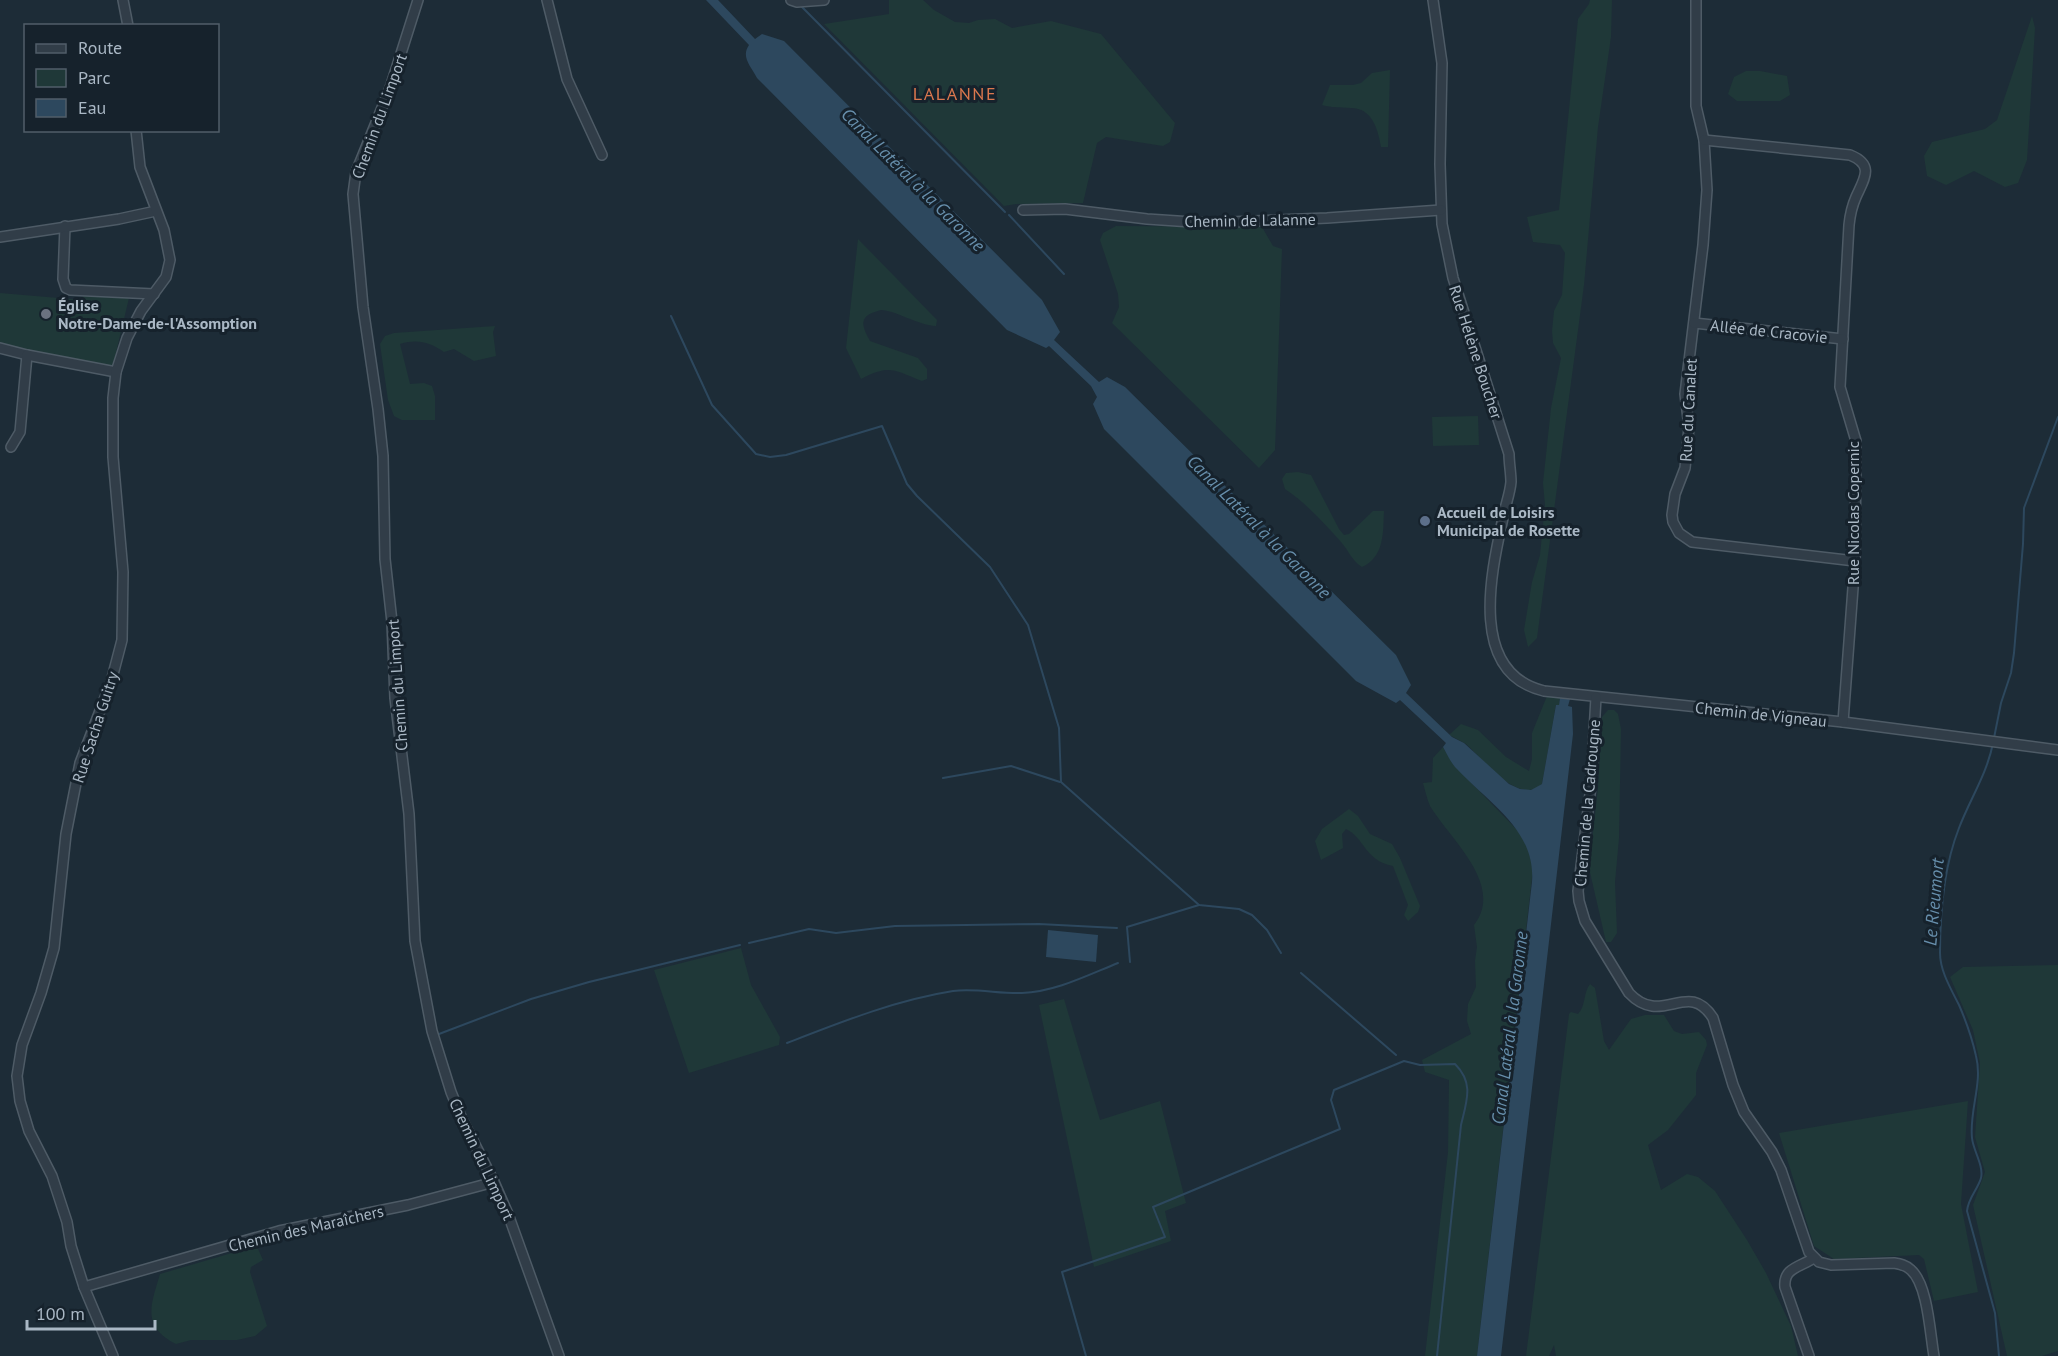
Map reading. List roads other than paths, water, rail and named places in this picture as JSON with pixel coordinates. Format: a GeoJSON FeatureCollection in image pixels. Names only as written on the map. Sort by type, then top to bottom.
{"type":"FeatureCollection","features":[{"type":"Feature","properties":{"kind":"street"},"geometry":{"type":"LineString","coordinates":[[123,0],[128,24]]}},
{"type":"Feature","properties":{"kind":"street","name":"Chemin du Limport"},"geometry":{"type":"LineString","coordinates":[[418,0],[390,88],[356,172],[352,194],[363,307],[383,456],[385,559],[392,622],[395,698],[409,814],[418,960],[432,1031],[451,1092],[512,1225],[559,1356]]}},
{"type":"Feature","properties":{"kind":"street"},"geometry":{"type":"LineString","coordinates":[[547,0],[567,79],[602,155]]}},
{"type":"Feature","properties":{"kind":"street"},"geometry":{"type":"LineString","coordinates":[[791,0],[797,2],[824,0]]}},
{"type":"Feature","properties":{"kind":"street","name":"Rue Hélène Boucher"},"geometry":{"type":"LineString","coordinates":[[1432,0],[1442,63],[1441,210],[1445,242],[1453,278],[1509,454],[1510,482],[1490,590],[1493,635],[1504,665],[1531,688]]}},
{"type":"Feature","properties":{"kind":"street","name":"Rue du Canalet"},"geometry":{"type":"LineString","coordinates":[[1696,0],[1696,106],[1704,140],[1707,190],[1685,394],[1689,427],[1685,468],[1672,505],[1673,522],[1681,536],[1692,542],[1855,561]]}},
{"type":"Feature","properties":{"kind":"street","name":"Rue Sacha Guitry"},"geometry":{"type":"LineString","coordinates":[[113,1356],[84,1287],[52,1176],[30,1131],[20,1101],[17,1076],[22,1045],[54,948],[66,834],[80,764],[111,682],[122,639],[123,572],[113,457],[113,398],[116,372],[127,338],[141,311],[166,277],[170,260],[164,230],[140,167],[136,132]]}},
{"type":"Feature","properties":{"kind":"street","name":"Rue Nicolas Copernic"},"geometry":{"type":"LineString","coordinates":[[1704,140],[1850,155],[1858,158],[1864,166],[1866,177],[1851,210],[1849,225],[1840,387],[1856,441],[1855,561],[1843,722]]}},
{"type":"Feature","properties":{"kind":"street","name":"Chemin de Lalanne"},"geometry":{"type":"LineString","coordinates":[[1023,210],[1065,209],[1147,219],[1207,223],[1315,219],[1441,210]]}},
{"type":"Feature","properties":{"kind":"street"},"geometry":{"type":"LineString","coordinates":[[0,237],[119,219],[156,211]]}},
{"type":"Feature","properties":{"kind":"street"},"geometry":{"type":"LineString","coordinates":[[65,226],[63,279],[66,288],[110,293],[154,294]]}},
{"type":"Feature","properties":{"kind":"street","name":"Allée de Cracovie"},"geometry":{"type":"LineString","coordinates":[[1694,323],[1843,339]]}},
{"type":"Feature","properties":{"kind":"street"},"geometry":{"type":"LineString","coordinates":[[0,348],[116,372]]}},
{"type":"Feature","properties":{"kind":"street"},"geometry":{"type":"LineString","coordinates":[[11,447],[20,432],[27,355]]}},
{"type":"Feature","properties":{"kind":"street","name":"Chemin de Vigneau"},"geometry":{"type":"LineString","coordinates":[[1531,688],[1596,697],[1843,722],[2058,750]]}},
{"type":"Feature","properties":{"kind":"street","name":"Chemin de la Cadrougne"},"geometry":{"type":"LineString","coordinates":[[1596,697],[1591,786],[1578,891],[1581,910],[1629,993],[1637,1002],[1654,1007],[1691,1000],[1707,1009],[1713,1018],[1733,1085],[1744,1112],[1772,1152],[1781,1170],[1809,1252],[1814,1258]]}},
{"type":"Feature","properties":{"kind":"street","name":"Chemin des Maraîchers"},"geometry":{"type":"LineString","coordinates":[[84,1287],[279,1231],[408,1205],[494,1182]]}},
{"type":"Feature","properties":{"kind":"street"},"geometry":{"type":"LineString","coordinates":[[1809,1356],[1785,1287],[1785,1279],[1790,1270],[1814,1258],[1831,1265],[1894,1263],[1910,1269],[1921,1285],[1934,1356]]}},
{"type":"Feature","properties":{"kind":"water","name":"Canal Latéral à la Garonne"},"geometry":{"type":"Polygon","coordinates":[[[706,0],[718,0],[755,39],[762,34],[784,41],[1042,300],[1060,332],[1054,340],[1099,382],[1107,377],[1125,387],[1396,655],[1411,685],[1406,693],[1452,737],[1464,743],[1509,784],[1520,789],[1531,790],[1542,784],[1556,705],[1559,705],[1560,698],[1570,699],[1568,706],[1572,707],[1573,734],[1501,1356],[1477,1356],[1532,882],[1531,863],[1518,832],[1507,818],[1455,767],[1443,747],[1446,743],[1400,700],[1396,703],[1356,681],[1104,429],[1093,404],[1097,397],[1091,386],[1049,346],[1046,348],[1007,330],[757,78],[746,57],[749,45],[706,0]]]}},
{"type":"Feature","properties":{"kind":"water"},"geometry":{"type":"Polygon","coordinates":[[[1048,930],[1098,935],[1096,962],[1046,957],[1048,930]]]}},
{"type":"Feature","properties":{"kind":"waterway"},"geometry":{"type":"LineString","coordinates":[[802,7],[1005,212]]}},
{"type":"Feature","properties":{"kind":"waterway"},"geometry":{"type":"LineString","coordinates":[[1009,215],[1064,274]]}},
{"type":"Feature","properties":{"kind":"waterway"},"geometry":{"type":"LineString","coordinates":[[671,316],[712,405],[756,454],[770,457],[786,455],[882,426],[907,484],[990,567],[1028,625],[1059,728],[1061,782],[1199,905],[1239,909],[1252,915],[1267,930],[1281,953]]}},
{"type":"Feature","properties":{"kind":"waterway","name":"Le Rieumort"},"geometry":{"type":"LineString","coordinates":[[1994,738],[2014,653],[2024,508],[2058,417]]}},
{"type":"Feature","properties":{"kind":"waterway","name":"Le Rieumort"},"geometry":{"type":"LineString","coordinates":[[1993,743],[1987,765],[1959,828],[1946,873],[1940,960],[1969,1030],[1978,1066],[1972,1128],[1973,1143],[1982,1173],[1967,1211],[1995,1313],[1999,1356]]}},
{"type":"Feature","properties":{"kind":"waterway"},"geometry":{"type":"LineString","coordinates":[[943,778],[1011,766],[1060,782]]}},
{"type":"Feature","properties":{"kind":"waterway"},"geometry":{"type":"LineString","coordinates":[[1130,962],[1127,927],[1199,905]]}},
{"type":"Feature","properties":{"kind":"waterway"},"geometry":{"type":"LineString","coordinates":[[749,943],[809,929],[836,933],[895,926],[1039,924],[1117,928]]}},
{"type":"Feature","properties":{"kind":"waterway"},"geometry":{"type":"LineString","coordinates":[[439,1034],[531,999],[589,982],[740,945]]}},
{"type":"Feature","properties":{"kind":"waterway"},"geometry":{"type":"LineString","coordinates":[[787,1043],[911,1000],[962,990],[1014,993],[1047,990],[1118,963]]}},
{"type":"Feature","properties":{"kind":"waterway"},"geometry":{"type":"LineString","coordinates":[[1301,973],[1396,1055]]}},
{"type":"Feature","properties":{"kind":"waterway"},"geometry":{"type":"LineString","coordinates":[[1086,1356],[1062,1272],[1165,1237],[1153,1207],[1340,1129],[1331,1100],[1334,1090],[1404,1061],[1420,1065],[1455,1064],[1467,1085],[1437,1356]]}},
{"type":"Feature","properties":{"kind":"place","name":"Église Notre-Dame-de-l'Assomption"},"geometry":{"type":"Point","coordinates":[46,314]}},
{"type":"Feature","properties":{"kind":"place","name":"Accueil de Loisirs Municipal de Rosette"},"geometry":{"type":"Point","coordinates":[1425,521]}},
{"type":"Feature","properties":{"kind":"district","name":"LALANNE"},"geometry":{"type":"Point","coordinates":[955,94]}}]}
